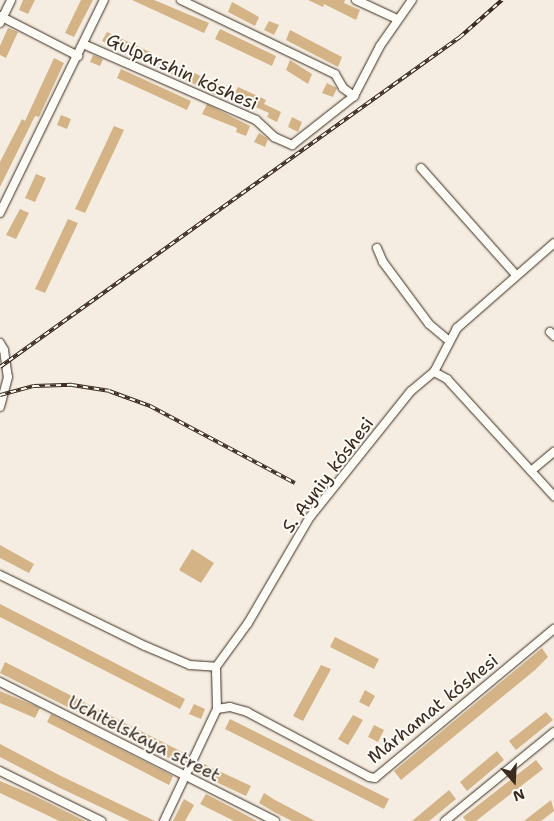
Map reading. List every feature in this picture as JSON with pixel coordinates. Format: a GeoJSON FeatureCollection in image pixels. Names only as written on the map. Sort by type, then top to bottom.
{"type":"FeatureCollection","features":[{"type":"Feature","properties":{"kind":"street"},"geometry":{"type":"LineString","coordinates":[[11,0],[1,18],[78,56]]}},
{"type":"Feature","properties":{"kind":"street"},"geometry":{"type":"LineString","coordinates":[[0,213],[104,0]]}},
{"type":"Feature","properties":{"kind":"street"},"geometry":{"type":"LineString","coordinates":[[181,0],[335,74],[343,88],[354,96],[396,19],[412,0]]}},
{"type":"Feature","properties":{"kind":"street"},"geometry":{"type":"LineString","coordinates":[[356,0],[396,19]]}},
{"type":"Feature","properties":{"kind":"street","name":"Gulparshin kóshesi"},"geometry":{"type":"LineString","coordinates":[[83,44],[256,120],[274,136],[292,146],[354,96]]}},
{"type":"Feature","properties":{"kind":"street"},"geometry":{"type":"LineString","coordinates":[[421,168],[516,275]]}},
{"type":"Feature","properties":{"kind":"street","name":"S. Ayniy kóshesi"},"geometry":{"type":"LineString","coordinates":[[216,667],[248,623],[310,517],[411,391],[434,372],[457,328],[554,243]]}},
{"type":"Feature","properties":{"kind":"street"},"geometry":{"type":"LineString","coordinates":[[377,248],[383,262],[429,324],[449,341]]}},
{"type":"Feature","properties":{"kind":"street"},"geometry":{"type":"LineString","coordinates":[[0,343],[4,350],[8,377],[0,407]]}},
{"type":"Feature","properties":{"kind":"street"},"geometry":{"type":"LineString","coordinates":[[434,372],[447,379],[554,496]]}},
{"type":"Feature","properties":{"kind":"street"},"geometry":{"type":"LineString","coordinates":[[531,471],[554,452]]}},
{"type":"Feature","properties":{"kind":"street"},"geometry":{"type":"LineString","coordinates":[[0,575],[144,646],[190,665],[216,667],[217,709],[164,821]]}},
{"type":"Feature","properties":{"kind":"street","name":"Márhamat kóshesi"},"geometry":{"type":"LineString","coordinates":[[217,709],[230,707],[247,712],[368,778],[375,778],[554,630]]}},
{"type":"Feature","properties":{"kind":"street","name":"Uchitelskaya street"},"geometry":{"type":"LineString","coordinates":[[0,682],[275,821]]}},
{"type":"Feature","properties":{"kind":"street"},"geometry":{"type":"LineString","coordinates":[[445,821],[554,732]]}},
{"type":"Feature","properties":{"kind":"street"},"geometry":{"type":"LineString","coordinates":[[0,771],[101,821]]}},
{"type":"Feature","properties":{"kind":"building"},"geometry":{"type":"Polygon","coordinates":[[[23,0],[35,0],[28,14],[19,10],[23,0]]]}},
{"type":"Feature","properties":{"kind":"building"},"geometry":{"type":"Polygon","coordinates":[[[81,0],[93,0],[74,37],[65,33],[81,0]]]}},
{"type":"Feature","properties":{"kind":"building"},"geometry":{"type":"Polygon","coordinates":[[[132,0],[154,0],[209,23],[204,33],[132,0]]]}},
{"type":"Feature","properties":{"kind":"building"},"geometry":{"type":"Polygon","coordinates":[[[308,0],[345,0],[344,3],[360,10],[356,20],[324,4],[323,7],[308,0]]]}},
{"type":"Feature","properties":{"kind":"building"},"geometry":{"type":"Polygon","coordinates":[[[232,2],[259,17],[255,26],[228,12],[232,2]]]}},
{"type":"Feature","properties":{"kind":"building"},"geometry":{"type":"Polygon","coordinates":[[[269,21],[279,25],[274,35],[264,30],[269,21]]]}},
{"type":"Feature","properties":{"kind":"building"},"geometry":{"type":"Polygon","coordinates":[[[8,28],[18,32],[6,58],[0,55],[0,46],[8,28]]]}},
{"type":"Feature","properties":{"kind":"building"},"geometry":{"type":"Polygon","coordinates":[[[220,29],[276,56],[272,66],[215,39],[220,29]]]}},
{"type":"Feature","properties":{"kind":"building"},"geometry":{"type":"Polygon","coordinates":[[[290,30],[342,57],[338,67],[286,40],[290,30]]]}},
{"type":"Feature","properties":{"kind":"building"},"geometry":{"type":"Polygon","coordinates":[[[107,32],[152,53],[147,63],[102,41],[107,32]]]}},
{"type":"Feature","properties":{"kind":"building"},"geometry":{"type":"Polygon","coordinates":[[[93,55],[103,59],[100,66],[90,62],[93,55]]]}},
{"type":"Feature","properties":{"kind":"building"},"geometry":{"type":"Polygon","coordinates":[[[54,58],[64,63],[39,117],[35,116],[0,187],[0,162],[22,119],[25,121],[54,58]]]}},
{"type":"Feature","properties":{"kind":"building"},"geometry":{"type":"Polygon","coordinates":[[[162,58],[203,77],[199,86],[157,68],[162,58]]]}},
{"type":"Feature","properties":{"kind":"building"},"geometry":{"type":"Polygon","coordinates":[[[290,60],[312,74],[308,84],[286,70],[290,60]]]}},
{"type":"Feature","properties":{"kind":"building"},"geometry":{"type":"Polygon","coordinates":[[[121,69],[191,101],[187,110],[117,78],[121,69]]]}},
{"type":"Feature","properties":{"kind":"building"},"geometry":{"type":"Polygon","coordinates":[[[214,82],[224,86],[220,96],[209,92],[214,82]]]}},
{"type":"Feature","properties":{"kind":"building"},"geometry":{"type":"Polygon","coordinates":[[[327,83],[337,88],[333,97],[322,93],[327,83]]]}},
{"type":"Feature","properties":{"kind":"building"},"geometry":{"type":"Polygon","coordinates":[[[238,87],[266,100],[264,104],[281,112],[277,122],[267,117],[269,113],[233,97],[238,87]]]}},
{"type":"Feature","properties":{"kind":"building"},"geometry":{"type":"Polygon","coordinates":[[[207,104],[250,126],[246,136],[236,132],[237,128],[202,114],[207,104]]]}},
{"type":"Feature","properties":{"kind":"building"},"geometry":{"type":"Polygon","coordinates":[[[61,115],[71,119],[67,129],[57,125],[61,115]]]}},
{"type":"Feature","properties":{"kind":"building"},"geometry":{"type":"Polygon","coordinates":[[[292,117],[302,122],[298,132],[288,127],[292,117]]]}},
{"type":"Feature","properties":{"kind":"building"},"geometry":{"type":"Polygon","coordinates":[[[114,126],[124,130],[85,213],[75,209],[114,126]]]}},
{"type":"Feature","properties":{"kind":"building"},"geometry":{"type":"Polygon","coordinates":[[[259,133],[268,139],[265,147],[254,142],[259,133]]]}},
{"type":"Feature","properties":{"kind":"building"},"geometry":{"type":"Polygon","coordinates":[[[36,174],[46,178],[35,202],[25,198],[36,174]]]}},
{"type":"Feature","properties":{"kind":"building"},"geometry":{"type":"Polygon","coordinates":[[[20,209],[29,213],[16,239],[6,235],[20,209]]]}},
{"type":"Feature","properties":{"kind":"building"},"geometry":{"type":"Polygon","coordinates":[[[68,219],[78,223],[45,293],[35,289],[68,219]]]}},
{"type":"Feature","properties":{"kind":"building"},"geometry":{"type":"Polygon","coordinates":[[[0,545],[34,564],[29,573],[0,558],[0,545]]]}},
{"type":"Feature","properties":{"kind":"building"},"geometry":{"type":"Polygon","coordinates":[[[192,549],[214,563],[201,583],[179,570],[192,549]]]}},
{"type":"Feature","properties":{"kind":"building"},"geometry":{"type":"Polygon","coordinates":[[[0,604],[185,699],[180,709],[0,617],[0,604]]]}},
{"type":"Feature","properties":{"kind":"building"},"geometry":{"type":"Polygon","coordinates":[[[335,637],[379,659],[374,669],[330,647],[335,637]]]}},
{"type":"Feature","properties":{"kind":"building"},"geometry":{"type":"Polygon","coordinates":[[[542,648],[548,657],[535,670],[401,780],[394,771],[542,648]]]}},
{"type":"Feature","properties":{"kind":"building"},"geometry":{"type":"Polygon","coordinates":[[[5,662],[184,753],[179,763],[0,673],[5,662]]]}},
{"type":"Feature","properties":{"kind":"building"},"geometry":{"type":"Polygon","coordinates":[[[321,665],[331,669],[303,721],[293,716],[321,665]]]}},
{"type":"Feature","properties":{"kind":"building"},"geometry":{"type":"Polygon","coordinates":[[[365,690],[375,696],[369,707],[359,702],[365,690]]]}},
{"type":"Feature","properties":{"kind":"building"},"geometry":{"type":"Polygon","coordinates":[[[0,691],[40,708],[35,718],[0,703],[0,691]]]}},
{"type":"Feature","properties":{"kind":"building"},"geometry":{"type":"Polygon","coordinates":[[[194,704],[205,709],[201,719],[189,714],[194,704]]]}},
{"type":"Feature","properties":{"kind":"building"},"geometry":{"type":"Polygon","coordinates":[[[546,712],[553,720],[516,750],[509,741],[546,712]]]}},
{"type":"Feature","properties":{"kind":"building"},"geometry":{"type":"Polygon","coordinates":[[[51,714],[173,776],[169,785],[47,722],[51,714]]]}},
{"type":"Feature","properties":{"kind":"building"},"geometry":{"type":"Polygon","coordinates":[[[353,715],[363,720],[348,745],[338,739],[353,715]]]}},
{"type":"Feature","properties":{"kind":"building"},"geometry":{"type":"Polygon","coordinates":[[[230,719],[389,799],[384,809],[225,729],[230,719]]]}},
{"type":"Feature","properties":{"kind":"building"},"geometry":{"type":"Polygon","coordinates":[[[374,725],[384,730],[378,742],[368,737],[374,725]]]}},
{"type":"Feature","properties":{"kind":"building"},"geometry":{"type":"Polygon","coordinates":[[[0,744],[61,776],[155,821],[130,821],[58,787],[0,757],[0,744]]]}},
{"type":"Feature","properties":{"kind":"building"},"geometry":{"type":"Polygon","coordinates":[[[497,751],[504,760],[467,791],[460,782],[497,751]]]}},
{"type":"Feature","properties":{"kind":"building"},"geometry":{"type":"Polygon","coordinates":[[[536,760],[543,769],[476,821],[466,821],[463,817],[536,760]]]}},
{"type":"Feature","properties":{"kind":"building"},"geometry":{"type":"Polygon","coordinates":[[[204,764],[251,786],[246,796],[199,774],[204,764]]]}},
{"type":"Feature","properties":{"kind":"building"},"geometry":{"type":"Polygon","coordinates":[[[0,781],[85,821],[59,821],[0,793],[0,781]]]}},
{"type":"Feature","properties":{"kind":"building"},"geometry":{"type":"Polygon","coordinates":[[[449,790],[456,799],[429,821],[412,821],[449,790]]]}},
{"type":"Feature","properties":{"kind":"building"},"geometry":{"type":"Polygon","coordinates":[[[264,793],[315,821],[292,821],[274,812],[259,803],[264,793]]]}},
{"type":"Feature","properties":{"kind":"building"},"geometry":{"type":"Polygon","coordinates":[[[206,794],[257,821],[234,821],[200,804],[206,794]]]}},
{"type":"Feature","properties":{"kind":"building"},"geometry":{"type":"Polygon","coordinates":[[[184,799],[194,805],[192,809],[185,821],[173,821],[184,799]]]}},
{"type":"Feature","properties":{"kind":"building"},"geometry":{"type":"Polygon","coordinates":[[[551,800],[554,811],[541,821],[524,821],[551,800]]]}},
{"type":"Feature","properties":{"kind":"railway"},"geometry":{"type":"LineString","coordinates":[[0,367],[460,37],[502,0]]}},
{"type":"Feature","properties":{"kind":"railway"},"geometry":{"type":"LineString","coordinates":[[0,395],[34,386],[72,385],[109,391],[150,406],[295,483]]}}]}
